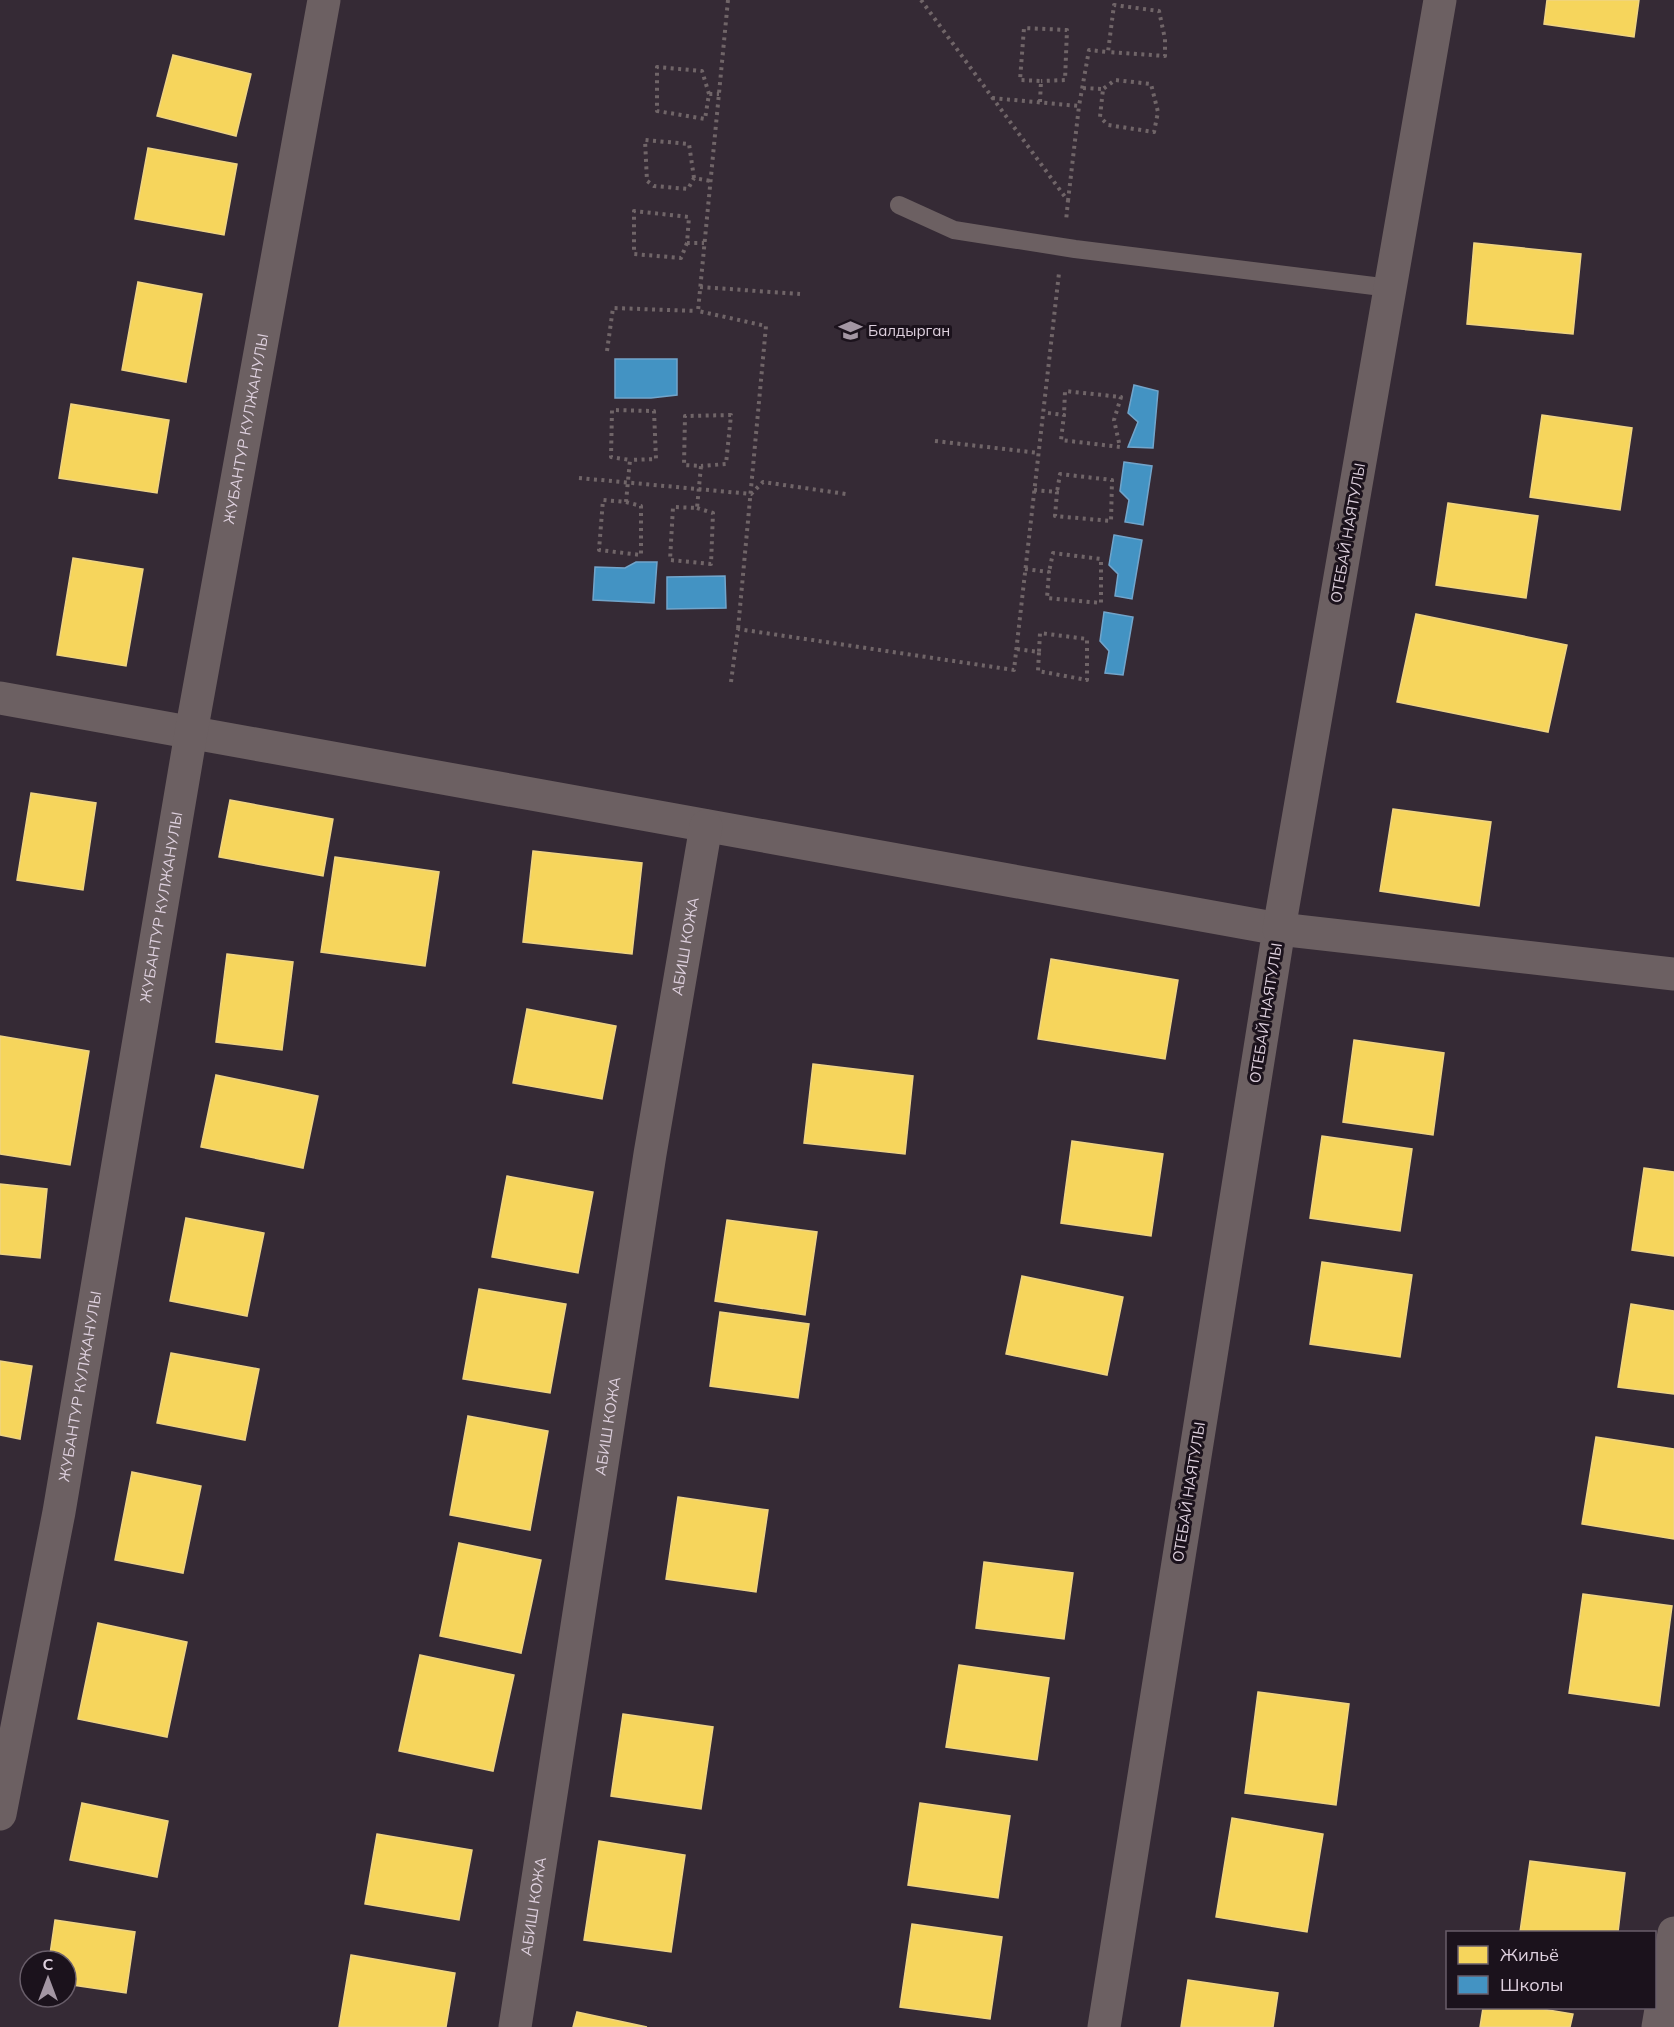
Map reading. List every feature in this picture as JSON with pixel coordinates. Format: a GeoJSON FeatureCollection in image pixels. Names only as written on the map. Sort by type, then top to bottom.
{"type":"FeatureCollection","features":[{"type":"Feature","properties":{"kind":"street","name":"ЖУБАНТУР КУЛЖАНУЛЫ"},"geometry":{"type":"LineString","coordinates":[[0,1814],[62,1501],[191,733],[324,0]]}},
{"type":"Feature","properties":{"kind":"street","name":"ОТЕБАЙ НАЯТУЛЫ"},"geometry":{"type":"LineString","coordinates":[[1104,2027],[1280,929],[1440,0]]}},
{"type":"Feature","properties":{"kind":"street"},"geometry":{"type":"LineString","coordinates":[[0,698],[1280,929],[1674,974]]}},
{"type":"Feature","properties":{"kind":"street","name":"АБИШ КОЖА"},"geometry":{"type":"LineString","coordinates":[[515,2027],[650,1154],[706,826]]}},
{"type":"Feature","properties":{"kind":"street"},"geometry":{"type":"LineString","coordinates":[[1658,2027],[1674,1933]]}},
{"type":"Feature","properties":{"kind":"lane"},"geometry":{"type":"LineString","coordinates":[[899,205],[954,230],[1390,288]]}},
{"type":"Feature","properties":{"kind":"path"},"geometry":{"type":"LineString","coordinates":[[698,311],[728,0]]}},
{"type":"Feature","properties":{"kind":"path"},"geometry":{"type":"LineString","coordinates":[[921,0],[1068,201]]}},
{"type":"Feature","properties":{"kind":"path"},"geometry":{"type":"LineString","coordinates":[[738,629],[1014,670],[1062,246],[1079,106],[1089,50],[1165,56],[1165,39],[1159,11],[1114,5],[1108,51]]}},
{"type":"Feature","properties":{"kind":"path"},"geometry":{"type":"LineString","coordinates":[[1024,28],[1067,30],[1065,80],[1041,81],[1020,80],[1024,28]]}},
{"type":"Feature","properties":{"kind":"path"},"geometry":{"type":"LineString","coordinates":[[657,67],[702,71],[709,94],[705,119],[657,111],[657,67]]}},
{"type":"Feature","properties":{"kind":"path"},"geometry":{"type":"LineString","coordinates":[[1083,88],[1103,89],[1115,80],[1151,84],[1158,112],[1154,132],[1107,125],[1100,117],[1103,89]]}},
{"type":"Feature","properties":{"kind":"path"},"geometry":{"type":"LineString","coordinates":[[1040,102],[1041,81]]}},
{"type":"Feature","properties":{"kind":"path"},"geometry":{"type":"LineString","coordinates":[[709,94],[719,94]]}},
{"type":"Feature","properties":{"kind":"path"},"geometry":{"type":"LineString","coordinates":[[991,98],[1079,106]]}},
{"type":"Feature","properties":{"kind":"path"},"geometry":{"type":"LineString","coordinates":[[645,140],[689,144],[694,178],[688,189],[654,186],[647,182],[645,140]]}},
{"type":"Feature","properties":{"kind":"path"},"geometry":{"type":"LineString","coordinates":[[694,178],[711,181]]}},
{"type":"Feature","properties":{"kind":"path"},"geometry":{"type":"LineString","coordinates":[[634,211],[689,217],[687,243],[681,258],[634,254],[634,211]]}},
{"type":"Feature","properties":{"kind":"path"},"geometry":{"type":"LineString","coordinates":[[687,243],[705,243]]}},
{"type":"Feature","properties":{"kind":"path"},"geometry":{"type":"LineString","coordinates":[[700,287],[800,294]]}},
{"type":"Feature","properties":{"kind":"path"},"geometry":{"type":"LineString","coordinates":[[607,351],[613,308],[698,311],[766,326],[731,682]]}},
{"type":"Feature","properties":{"kind":"path"},"geometry":{"type":"LineString","coordinates":[[1065,391],[1121,397],[1114,420],[1120,447],[1060,440],[1064,414],[1065,391]]}},
{"type":"Feature","properties":{"kind":"path"},"geometry":{"type":"LineString","coordinates":[[612,410],[654,411],[656,459],[630,460],[611,458],[612,410]]}},
{"type":"Feature","properties":{"kind":"path"},"geometry":{"type":"LineString","coordinates":[[1048,413],[1064,414]]}},
{"type":"Feature","properties":{"kind":"path"},"geometry":{"type":"LineString","coordinates":[[731,414],[726,464],[700,466],[684,465],[685,416],[731,414]]}},
{"type":"Feature","properties":{"kind":"path"},"geometry":{"type":"LineString","coordinates":[[935,441],[1039,453]]}},
{"type":"Feature","properties":{"kind":"path"},"geometry":{"type":"LineString","coordinates":[[626,502],[630,460]]}},
{"type":"Feature","properties":{"kind":"path"},"geometry":{"type":"LineString","coordinates":[[697,508],[700,466]]}},
{"type":"Feature","properties":{"kind":"path"},"geometry":{"type":"LineString","coordinates":[[1060,474],[1112,480],[1111,521],[1055,516],[1057,492],[1060,474]]}},
{"type":"Feature","properties":{"kind":"path"},"geometry":{"type":"LineString","coordinates":[[579,478],[751,494]]}},
{"type":"Feature","properties":{"kind":"path"},"geometry":{"type":"LineString","coordinates":[[751,494],[763,482],[846,494]]}},
{"type":"Feature","properties":{"kind":"path"},"geometry":{"type":"LineString","coordinates":[[1034,490],[1057,492]]}},
{"type":"Feature","properties":{"kind":"path"},"geometry":{"type":"LineString","coordinates":[[603,500],[626,502],[641,506],[640,555],[599,550],[603,500]]}},
{"type":"Feature","properties":{"kind":"path"},"geometry":{"type":"LineString","coordinates":[[673,507],[697,508],[713,513],[711,564],[670,560],[673,507]]}},
{"type":"Feature","properties":{"kind":"path"},"geometry":{"type":"LineString","coordinates":[[1053,553],[1101,559],[1101,603],[1047,598],[1049,572],[1053,553]]}},
{"type":"Feature","properties":{"kind":"path"},"geometry":{"type":"LineString","coordinates":[[1025,570],[1049,572]]}},
{"type":"Feature","properties":{"kind":"path"},"geometry":{"type":"LineString","coordinates":[[1041,633],[1088,639],[1087,680],[1038,671],[1039,652],[1041,633]]}},
{"type":"Feature","properties":{"kind":"path"},"geometry":{"type":"LineString","coordinates":[[1017,649],[1039,652]]}},
{"type":"Feature","properties":{"kind":"building: Жильё"},"geometry":{"type":"Polygon","coordinates":[[[1547,0],[1639,0],[1634,37],[1544,24],[1547,0]]]}},
{"type":"Feature","properties":{"kind":"building: Жильё"},"geometry":{"type":"Polygon","coordinates":[[[173,55],[251,74],[236,136],[157,116],[173,55]]]}},
{"type":"Feature","properties":{"kind":"building: Жильё"},"geometry":{"type":"Polygon","coordinates":[[[148,148],[237,164],[224,235],[135,219],[148,148]]]}},
{"type":"Feature","properties":{"kind":"building: Жильё"},"geometry":{"type":"Polygon","coordinates":[[[1474,243],[1581,254],[1573,334],[1467,324],[1474,243]]]}},
{"type":"Feature","properties":{"kind":"building: Жильё"},"geometry":{"type":"Polygon","coordinates":[[[138,282],[202,294],[186,382],[122,370],[138,282]]]}},
{"type":"Feature","properties":{"kind":"building: Жильё"},"geometry":{"type":"Polygon","coordinates":[[[71,404],[169,420],[157,493],[59,478],[71,404]]]}},
{"type":"Feature","properties":{"kind":"building: Жильё"},"geometry":{"type":"Polygon","coordinates":[[[1542,415],[1632,428],[1620,510],[1530,497],[1542,415]]]}},
{"type":"Feature","properties":{"kind":"building: Жильё"},"geometry":{"type":"Polygon","coordinates":[[[1448,503],[1538,516],[1526,598],[1436,585],[1448,503]]]}},
{"type":"Feature","properties":{"kind":"building: Жильё"},"geometry":{"type":"Polygon","coordinates":[[[73,558],[143,569],[126,666],[57,655],[73,558]]]}},
{"type":"Feature","properties":{"kind":"building: Жильё"},"geometry":{"type":"Polygon","coordinates":[[[1416,614],[1567,645],[1548,732],[1397,702],[1416,614]]]}},
{"type":"Feature","properties":{"kind":"building: Жильё"},"geometry":{"type":"Polygon","coordinates":[[[31,793],[96,803],[83,890],[17,880],[31,793]]]}},
{"type":"Feature","properties":{"kind":"building: Жильё"},"geometry":{"type":"Polygon","coordinates":[[[230,800],[333,819],[323,876],[219,857],[230,800]]]}},
{"type":"Feature","properties":{"kind":"building: Жильё"},"geometry":{"type":"Polygon","coordinates":[[[1393,809],[1491,822],[1479,906],[1380,891],[1393,809]]]}},
{"type":"Feature","properties":{"kind":"building: Жильё"},"geometry":{"type":"Polygon","coordinates":[[[533,851],[642,863],[632,954],[523,942],[533,851]]]}},
{"type":"Feature","properties":{"kind":"building: Жильё"},"geometry":{"type":"Polygon","coordinates":[[[335,857],[439,872],[425,966],[321,952],[335,857]]]}},
{"type":"Feature","properties":{"kind":"building: Жильё"},"geometry":{"type":"Polygon","coordinates":[[[227,954],[293,962],[282,1050],[216,1042],[227,954]]]}},
{"type":"Feature","properties":{"kind":"building: Жильё"},"geometry":{"type":"Polygon","coordinates":[[[1051,959],[1178,980],[1165,1059],[1038,1039],[1051,959]]]}},
{"type":"Feature","properties":{"kind":"building: Жильё"},"geometry":{"type":"Polygon","coordinates":[[[527,1009],[616,1026],[602,1099],[513,1083],[527,1009]]]}},
{"type":"Feature","properties":{"kind":"building: Жильё"},"geometry":{"type":"Polygon","coordinates":[[[0,1036],[89,1051],[70,1165],[0,1154],[0,1036]]]}},
{"type":"Feature","properties":{"kind":"building: Жильё"},"geometry":{"type":"Polygon","coordinates":[[[1354,1040],[1444,1053],[1433,1135],[1343,1122],[1354,1040]]]}},
{"type":"Feature","properties":{"kind":"building: Жильё"},"geometry":{"type":"Polygon","coordinates":[[[813,1064],[913,1076],[905,1154],[804,1143],[813,1064]]]}},
{"type":"Feature","properties":{"kind":"building: Жильё"},"geometry":{"type":"Polygon","coordinates":[[[216,1075],[318,1096],[303,1168],[201,1147],[216,1075]]]}},
{"type":"Feature","properties":{"kind":"building: Жильё"},"geometry":{"type":"Polygon","coordinates":[[[1322,1136],[1412,1149],[1400,1231],[1310,1218],[1322,1136]]]}},
{"type":"Feature","properties":{"kind":"building: Жильё"},"geometry":{"type":"Polygon","coordinates":[[[1072,1141],[1163,1154],[1151,1236],[1061,1223],[1072,1141]]]}},
{"type":"Feature","properties":{"kind":"building: Жильё"},"geometry":{"type":"Polygon","coordinates":[[[1644,1168],[1674,1172],[1674,1256],[1632,1250],[1644,1168]]]}},
{"type":"Feature","properties":{"kind":"building: Жильё"},"geometry":{"type":"Polygon","coordinates":[[[507,1176],[593,1192],[578,1273],[492,1257],[507,1176]]]}},
{"type":"Feature","properties":{"kind":"building: Жильё"},"geometry":{"type":"Polygon","coordinates":[[[0,1184],[47,1189],[40,1258],[0,1254],[0,1184]]]}},
{"type":"Feature","properties":{"kind":"building: Жильё"},"geometry":{"type":"Polygon","coordinates":[[[186,1218],[264,1233],[247,1316],[170,1301],[186,1218]]]}},
{"type":"Feature","properties":{"kind":"building: Жильё"},"geometry":{"type":"Polygon","coordinates":[[[727,1220],[817,1232],[805,1315],[715,1301],[727,1220]]]}},
{"type":"Feature","properties":{"kind":"building: Жильё"},"geometry":{"type":"Polygon","coordinates":[[[1322,1262],[1412,1275],[1400,1357],[1310,1344],[1322,1262]]]}},
{"type":"Feature","properties":{"kind":"building: Жильё"},"geometry":{"type":"Polygon","coordinates":[[[1022,1276],[1123,1297],[1107,1375],[1006,1354],[1022,1276]]]}},
{"type":"Feature","properties":{"kind":"building: Жильё"},"geometry":{"type":"Polygon","coordinates":[[[479,1289],[566,1304],[550,1393],[463,1379],[479,1289]]]}},
{"type":"Feature","properties":{"kind":"building: Жильё"},"geometry":{"type":"Polygon","coordinates":[[[1631,1304],[1674,1311],[1674,1394],[1618,1387],[1631,1304]]]}},
{"type":"Feature","properties":{"kind":"building: Жильё"},"geometry":{"type":"Polygon","coordinates":[[[720,1312],[809,1324],[798,1398],[710,1386],[720,1312]]]}},
{"type":"Feature","properties":{"kind":"building: Жильё"},"geometry":{"type":"Polygon","coordinates":[[[171,1353],[259,1369],[245,1440],[157,1423],[171,1353]]]}},
{"type":"Feature","properties":{"kind":"building: Жильё"},"geometry":{"type":"Polygon","coordinates":[[[0,1361],[32,1366],[20,1439],[0,1435],[0,1361]]]}},
{"type":"Feature","properties":{"kind":"building: Жильё"},"geometry":{"type":"Polygon","coordinates":[[[468,1416],[548,1431],[530,1530],[450,1515],[468,1416]]]}},
{"type":"Feature","properties":{"kind":"building: Жильё"},"geometry":{"type":"Polygon","coordinates":[[[1596,1437],[1674,1449],[1674,1539],[1582,1524],[1596,1437]]]}},
{"type":"Feature","properties":{"kind":"building: Жильё"},"geometry":{"type":"Polygon","coordinates":[[[132,1472],[201,1486],[183,1573],[115,1560],[132,1472]]]}},
{"type":"Feature","properties":{"kind":"building: Жильё"},"geometry":{"type":"Polygon","coordinates":[[[678,1497],[768,1510],[756,1592],[666,1579],[678,1497]]]}},
{"type":"Feature","properties":{"kind":"building: Жильё"},"geometry":{"type":"Polygon","coordinates":[[[459,1543],[541,1560],[521,1653],[440,1636],[459,1543]]]}},
{"type":"Feature","properties":{"kind":"building: Жильё"},"geometry":{"type":"Polygon","coordinates":[[[984,1562],[1073,1573],[1064,1639],[976,1628],[984,1562]]]}},
{"type":"Feature","properties":{"kind":"building: Жильё"},"geometry":{"type":"Polygon","coordinates":[[[1583,1594],[1672,1606],[1659,1706],[1569,1693],[1583,1594]]]}},
{"type":"Feature","properties":{"kind":"building: Жильё"},"geometry":{"type":"Polygon","coordinates":[[[98,1623],[187,1642],[167,1737],[78,1719],[98,1623]]]}},
{"type":"Feature","properties":{"kind":"building: Жильё"},"geometry":{"type":"Polygon","coordinates":[[[420,1655],[514,1675],[493,1771],[399,1751],[420,1655]]]}},
{"type":"Feature","properties":{"kind":"building: Жильё"},"geometry":{"type":"Polygon","coordinates":[[[959,1665],[1049,1678],[1037,1760],[946,1747],[959,1665]]]}},
{"type":"Feature","properties":{"kind":"building: Жильё"},"geometry":{"type":"Polygon","coordinates":[[[1258,1692],[1349,1704],[1336,1805],[1245,1793],[1258,1692]]]}},
{"type":"Feature","properties":{"kind":"building: Жильё"},"geometry":{"type":"Polygon","coordinates":[[[623,1714],[713,1727],[701,1809],[611,1796],[623,1714]]]}},
{"type":"Feature","properties":{"kind":"building: Жильё"},"geometry":{"type":"Polygon","coordinates":[[[82,1803],[168,1821],[157,1877],[70,1860],[82,1803]]]}},
{"type":"Feature","properties":{"kind":"building: Жильё"},"geometry":{"type":"Polygon","coordinates":[[[920,1803],[1010,1816],[998,1898],[908,1885],[920,1803]]]}},
{"type":"Feature","properties":{"kind":"building: Жильё"},"geometry":{"type":"Polygon","coordinates":[[[1232,1818],[1323,1834],[1307,1932],[1216,1917],[1232,1818]]]}},
{"type":"Feature","properties":{"kind":"building: Жильё"},"geometry":{"type":"Polygon","coordinates":[[[377,1834],[472,1850],[459,1920],[365,1904],[377,1834]]]}},
{"type":"Feature","properties":{"kind":"building: Жильё"},"geometry":{"type":"Polygon","coordinates":[[[599,1841],[685,1855],[671,1952],[584,1940],[599,1841]]]}},
{"type":"Feature","properties":{"kind":"building: Жильё"},"geometry":{"type":"Polygon","coordinates":[[[1530,1861],[1625,1873],[1618,1931],[1520,1931],[1530,1861]]]}},
{"type":"Feature","properties":{"kind":"building: Жильё"},"geometry":{"type":"Polygon","coordinates":[[[55,1920],[135,1932],[126,1993],[78,1986],[78,1949],[51,1949],[55,1920]]]}},
{"type":"Feature","properties":{"kind":"building: Жильё"},"geometry":{"type":"Polygon","coordinates":[[[912,1924],[1002,1937],[990,2019],[900,2007],[912,1924]]]}},
{"type":"Feature","properties":{"kind":"building: Жильё"},"geometry":{"type":"Polygon","coordinates":[[[351,1955],[455,1973],[446,2027],[339,2027],[351,1955]]]}},
{"type":"Feature","properties":{"kind":"building: Жильё"},"geometry":{"type":"Polygon","coordinates":[[[1188,1980],[1278,1993],[1273,2027],[1181,2027],[1188,1980]]]}},
{"type":"Feature","properties":{"kind":"building: Жильё"},"geometry":{"type":"Polygon","coordinates":[[[1483,2009],[1542,2009],[1573,2014],[1570,2027],[1480,2027],[1483,2009]]]}},
{"type":"Feature","properties":{"kind":"building: Жильё"},"geometry":{"type":"Polygon","coordinates":[[[577,2012],[647,2027],[573,2027],[577,2012]]]}},
{"type":"Feature","properties":{"kind":"building: Школы"},"geometry":{"type":"Polygon","coordinates":[[[615,359],[677,359],[677,395],[615,398],[615,359]]]}},
{"type":"Feature","properties":{"kind":"building: Школы"},"geometry":{"type":"Polygon","coordinates":[[[1134,385],[1158,391],[1153,448],[1128,447],[1138,422],[1128,413],[1134,385]]]}},
{"type":"Feature","properties":{"kind":"building: Школы"},"geometry":{"type":"Polygon","coordinates":[[[1124,462],[1152,466],[1143,525],[1125,522],[1129,500],[1120,491],[1124,462]]]}},
{"type":"Feature","properties":{"kind":"building: Школы"},"geometry":{"type":"Polygon","coordinates":[[[1114,535],[1142,540],[1132,599],[1115,596],[1118,574],[1109,565],[1114,535]]]}},
{"type":"Feature","properties":{"kind":"building: Школы"},"geometry":{"type":"Polygon","coordinates":[[[636,562],[657,562],[654,603],[593,600],[595,567],[625,568],[636,562]]]}},
{"type":"Feature","properties":{"kind":"building: Школы"},"geometry":{"type":"Polygon","coordinates":[[[725,576],[726,608],[667,609],[667,577],[725,576]]]}},
{"type":"Feature","properties":{"kind":"building: Школы"},"geometry":{"type":"Polygon","coordinates":[[[1104,612],[1133,617],[1123,675],[1105,673],[1109,651],[1100,641],[1104,612]]]}},
{"type":"Feature","properties":{"kind":"place","name":"Балдырган"},"geometry":{"type":"Point","coordinates":[850,331]}}]}
